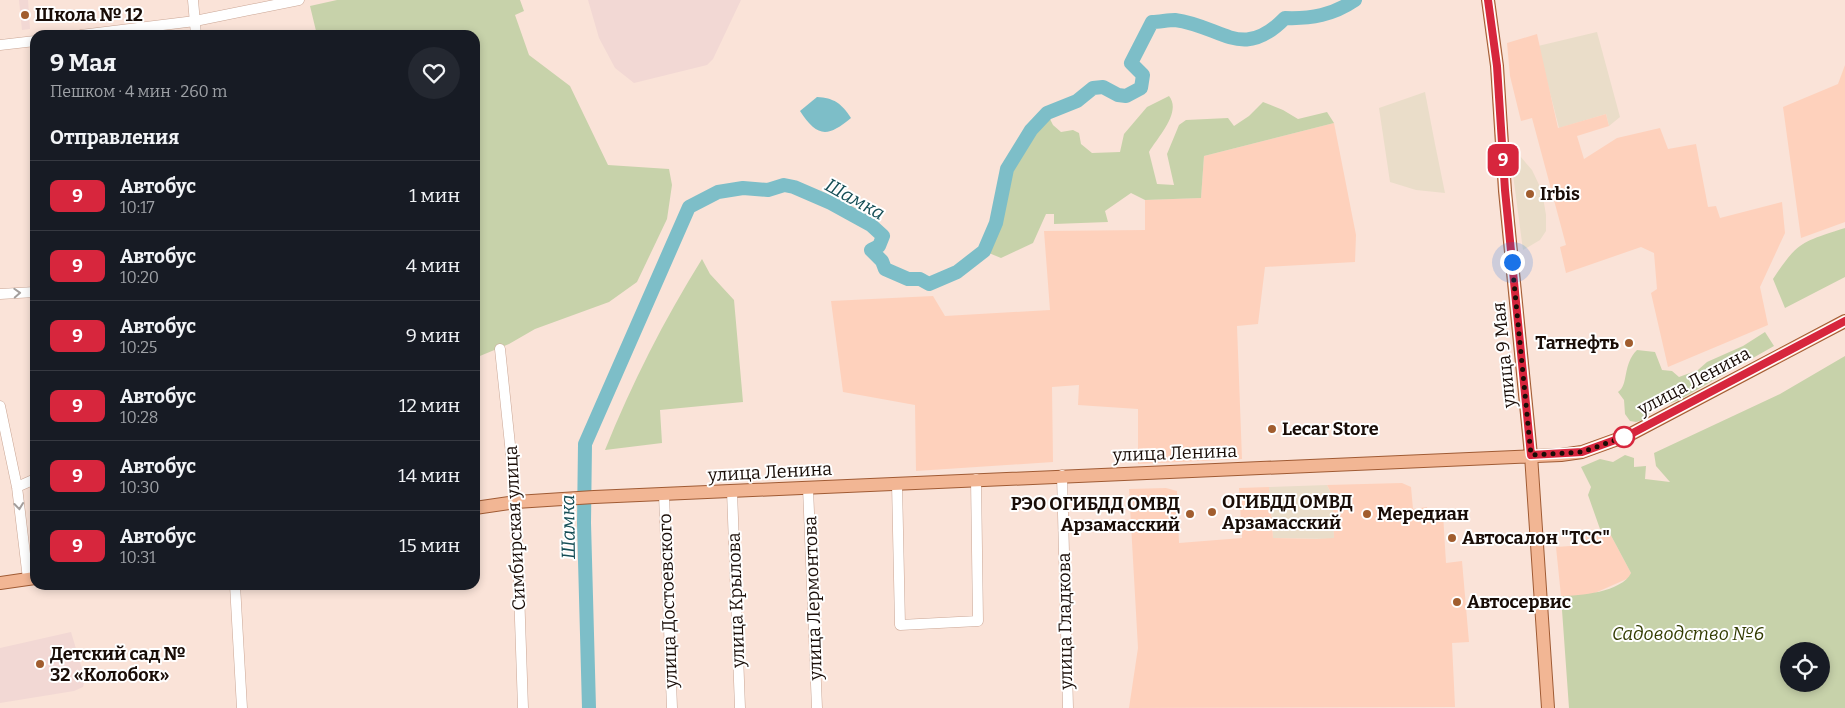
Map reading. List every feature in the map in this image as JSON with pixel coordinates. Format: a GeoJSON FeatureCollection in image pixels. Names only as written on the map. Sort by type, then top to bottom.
{"type":"FeatureCollection","features":[{"type":"Feature","properties":{"kind":"main road","name":"улица 9 Мая"},"geometry":{"type":"LineString","coordinates":[[1488,0],[1497,66],[1505,190],[1531,455],[1548,708]]}},
{"type":"Feature","properties":{"kind":"main road","name":"улица Ленина"},"geometry":{"type":"LineString","coordinates":[[480,507],[566,498],[1582,452],[1629,435],[1845,321]]}},
{"type":"Feature","properties":{"kind":"main road"},"geometry":{"type":"LineString","coordinates":[[0,583],[30,578]]}},
{"type":"Feature","properties":{"kind":"street"},"geometry":{"type":"LineString","coordinates":[[193,0],[196,30]]}},
{"type":"Feature","properties":{"kind":"street"},"geometry":{"type":"LineString","coordinates":[[122,30],[195,21],[299,0]]}},
{"type":"Feature","properties":{"kind":"street"},"geometry":{"type":"LineString","coordinates":[[0,45],[30,42]]}},
{"type":"Feature","properties":{"kind":"street"},"geometry":{"type":"LineString","coordinates":[[0,294],[30,292]]}},
{"type":"Feature","properties":{"kind":"street","name":"Симбирская улица"},"geometry":{"type":"LineString","coordinates":[[500,349],[516,502],[524,708]]}},
{"type":"Feature","properties":{"kind":"street"},"geometry":{"type":"LineString","coordinates":[[0,406],[17,487],[30,572]]}},
{"type":"Feature","properties":{"kind":"street","name":"улица Гладкова"},"geometry":{"type":"LineString","coordinates":[[1062,475],[1068,708]]}},
{"type":"Feature","properties":{"kind":"street"},"geometry":{"type":"LineString","coordinates":[[897,483],[900,625],[978,621],[976,479]]}},
{"type":"Feature","properties":{"kind":"street"},"geometry":{"type":"LineString","coordinates":[[17,487],[30,481]]}},
{"type":"Feature","properties":{"kind":"street","name":"улица Лермонтова"},"geometry":{"type":"LineString","coordinates":[[808,488],[817,708]]}},
{"type":"Feature","properties":{"kind":"street","name":"улица Крылова"},"geometry":{"type":"LineString","coordinates":[[732,491],[740,708]]}},
{"type":"Feature","properties":{"kind":"street","name":"улица Достоевского"},"geometry":{"type":"LineString","coordinates":[[664,494],[672,708]]}},
{"type":"Feature","properties":{"kind":"street"},"geometry":{"type":"LineString","coordinates":[[235,590],[242,708]]}},
{"type":"Feature","properties":{"kind":"shaded area","name":"Школа № 12"},"geometry":{"type":"Polygon","coordinates":[[[19,0],[28,0],[30,29],[22,30],[19,0]]]}},
{"type":"Feature","properties":{"kind":"shaded area"},"geometry":{"type":"Polygon","coordinates":[[[588,0],[741,0],[713,59],[707,65],[634,83],[615,68],[599,38],[588,0]]]}},
{"type":"Feature","properties":{"kind":"shaded area"},"geometry":{"type":"Polygon","coordinates":[[[1597,32],[1620,117],[1609,126],[1606,114],[1559,128],[1538,46],[1597,32]]]}},
{"type":"Feature","properties":{"kind":"shaded area"},"geometry":{"type":"Polygon","coordinates":[[[1537,34],[1558,128],[1606,114],[1609,126],[1577,136],[1584,159],[1617,138],[1660,128],[1668,149],[1696,144],[1708,207],[1716,206],[1720,218],[1782,202],[1785,233],[1760,287],[1768,325],[1668,367],[1651,293],[1657,289],[1654,253],[1641,247],[1566,273],[1560,247],[1566,245],[1532,118],[1521,121],[1510,76],[1507,43],[1537,34]]]}},
{"type":"Feature","properties":{"kind":"shaded area"},"geometry":{"type":"Polygon","coordinates":[[[1845,65],[1845,222],[1801,238],[1783,107],[1838,84],[1845,65]]]}},
{"type":"Feature","properties":{"kind":"shaded area"},"geometry":{"type":"Polygon","coordinates":[[[1425,92],[1445,193],[1416,190],[1390,182],[1379,108],[1425,92]]]}},
{"type":"Feature","properties":{"kind":"shaded area"},"geometry":{"type":"Polygon","coordinates":[[[1334,123],[1356,235],[1355,262],[1265,267],[1258,324],[1237,326],[1242,459],[1138,464],[1138,409],[1078,405],[1079,385],[1052,387],[1053,462],[916,471],[915,405],[843,392],[831,301],[933,296],[945,316],[1050,310],[1044,231],[1145,230],[1145,200],[1201,198],[1204,156],[1334,123]]]}},
{"type":"Feature","properties":{"kind":"shaded area"},"geometry":{"type":"Polygon","coordinates":[[[1510,152],[1520,156],[1532,170],[1542,191],[1546,215],[1546,231],[1540,240],[1523,250],[1510,152]]]}},
{"type":"Feature","properties":{"kind":"shaded area"},"geometry":{"type":"Polygon","coordinates":[[[1402,483],[1411,487],[1413,509],[1427,507],[1428,515],[1443,514],[1446,563],[1462,561],[1469,642],[1452,643],[1455,707],[1129,708],[1138,648],[1129,489],[1166,488],[1177,491],[1179,543],[1242,538],[1239,488],[1269,487],[1273,538],[1317,539],[1334,538],[1333,497],[1327,485],[1402,483]]]}},
{"type":"Feature","properties":{"kind":"shaded area"},"geometry":{"type":"Polygon","coordinates":[[[1327,485],[1333,497],[1334,539],[1273,538],[1269,487],[1327,485]]]}},
{"type":"Feature","properties":{"kind":"shaded area"},"geometry":{"type":"Polygon","coordinates":[[[1607,528],[1631,573],[1629,578],[1588,596],[1561,596],[1556,547],[1584,545],[1586,531],[1607,528]]]}},
{"type":"Feature","properties":{"kind":"shaded area","name":"Детский сад № 32 «Колобок»"},"geometry":{"type":"Polygon","coordinates":[[[71,632],[85,679],[83,687],[74,691],[0,703],[0,648],[71,632]]]}},
{"type":"Feature","properties":{"kind":"green space"},"geometry":{"type":"Polygon","coordinates":[[[337,0],[520,0],[524,11],[515,15],[529,55],[570,86],[608,165],[669,169],[672,185],[667,219],[637,282],[609,302],[535,329],[509,344],[480,356],[480,30],[316,30],[310,6],[337,0]]]}},
{"type":"Feature","properties":{"kind":"green space"},"geometry":{"type":"Polygon","coordinates":[[[1169,96],[1173,109],[1171,117],[1149,152],[1157,184],[1174,185],[1167,154],[1179,125],[1186,120],[1228,118],[1234,126],[1249,116],[1263,102],[1283,110],[1298,119],[1327,112],[1334,123],[1204,156],[1201,198],[1145,200],[1131,193],[1105,211],[1108,222],[1054,224],[1054,214],[1046,214],[1033,243],[1001,258],[984,251],[996,223],[1007,169],[1031,130],[1047,113],[1053,125],[1061,132],[1073,130],[1079,133],[1081,144],[1092,153],[1120,152],[1124,134],[1147,107],[1169,96]]]}},
{"type":"Feature","properties":{"kind":"green space"},"geometry":{"type":"Polygon","coordinates":[[[1845,228],[1845,277],[1785,308],[1773,279],[1782,266],[1795,250],[1810,240],[1845,228]]]}},
{"type":"Feature","properties":{"kind":"green space"},"geometry":{"type":"Polygon","coordinates":[[[702,259],[710,274],[734,300],[743,402],[660,410],[662,443],[605,450],[649,352],[702,259]]]}},
{"type":"Feature","properties":{"kind":"green space"},"geometry":{"type":"Polygon","coordinates":[[[1765,332],[1774,346],[1679,400],[1655,409],[1643,420],[1630,421],[1625,414],[1624,400],[1618,392],[1624,385],[1629,362],[1637,350],[1655,352],[1662,370],[1672,371],[1679,377],[1698,370],[1707,362],[1743,346],[1765,332]]]}},
{"type":"Feature","properties":{"kind":"green space","name":"Садоводство №6"},"geometry":{"type":"Polygon","coordinates":[[[1845,356],[1845,708],[1569,708],[1561,596],[1589,594],[1610,589],[1619,585],[1631,573],[1607,528],[1600,529],[1588,495],[1591,487],[1581,467],[1600,459],[1613,462],[1625,455],[1634,458],[1634,467],[1646,466],[1645,479],[1670,482],[1656,466],[1654,453],[1780,394],[1845,356]]]}},
{"type":"Feature","properties":{"kind":"water"},"geometry":{"type":"Polygon","coordinates":[[[817,97],[837,102],[851,118],[835,129],[823,132],[817,130],[806,120],[800,111],[817,97]]]}},
{"type":"Feature","properties":{"kind":"waterway","name":"Шамка"},"geometry":{"type":"LineString","coordinates":[[589,708],[584,523],[585,444],[689,207],[718,192],[743,188],[768,190],[784,185],[794,187],[831,203],[871,225],[883,236],[879,246],[871,250],[882,261],[885,269],[908,279],[920,279],[929,284],[957,272],[984,251],[996,223],[1007,169],[1031,130],[1047,113],[1077,101],[1093,88],[1103,87],[1118,95],[1126,96],[1141,88],[1143,75],[1131,63],[1152,22],[1175,20],[1191,23],[1232,38],[1244,40],[1256,38],[1270,31],[1285,18],[1304,18],[1330,13],[1355,0]]}},
{"type":"Feature","properties":{"kind":"bus line","name":"9"},"geometry":{"type":"LineString","coordinates":[[1488,0],[1497,66],[1505,190],[1531,455],[1561,455],[1582,452],[1629,435],[1845,321]]}},
{"type":"Feature","properties":{"kind":"place","name":"Школа № 12"},"geometry":{"type":"Point","coordinates":[25,15]}},
{"type":"Feature","properties":{"kind":"place","name":"Irbis"},"geometry":{"type":"Point","coordinates":[1530,194]}},
{"type":"Feature","properties":{"kind":"place","name":"Татнефть"},"geometry":{"type":"Point","coordinates":[1629,343]}},
{"type":"Feature","properties":{"kind":"place","name":"Lecar Store"},"geometry":{"type":"Point","coordinates":[1272,429]}},
{"type":"Feature","properties":{"kind":"place","name":"ОГИБДД ОМВД Арзамасский"},"geometry":{"type":"Point","coordinates":[1212,512]}},
{"type":"Feature","properties":{"kind":"place","name":"РЭО ОГИБДД ОМВД Арзамасский"},"geometry":{"type":"Point","coordinates":[1190,514]}},
{"type":"Feature","properties":{"kind":"place","name":"Мередиан"},"geometry":{"type":"Point","coordinates":[1367,514]}},
{"type":"Feature","properties":{"kind":"place","name":"Автосалон \"ТСС\""},"geometry":{"type":"Point","coordinates":[1452,538]}},
{"type":"Feature","properties":{"kind":"place","name":"Автосервис"},"geometry":{"type":"Point","coordinates":[1457,602]}},
{"type":"Feature","properties":{"kind":"place","name":"Детский сад № 32 «Колобок»"},"geometry":{"type":"Point","coordinates":[40,664]}},
{"type":"Feature","properties":{"kind":"route"},"geometry":{"type":"LineString","coordinates":[[1512,262],[1531,455],[1561,455],[1582,452],[1624,437]]}}]}
